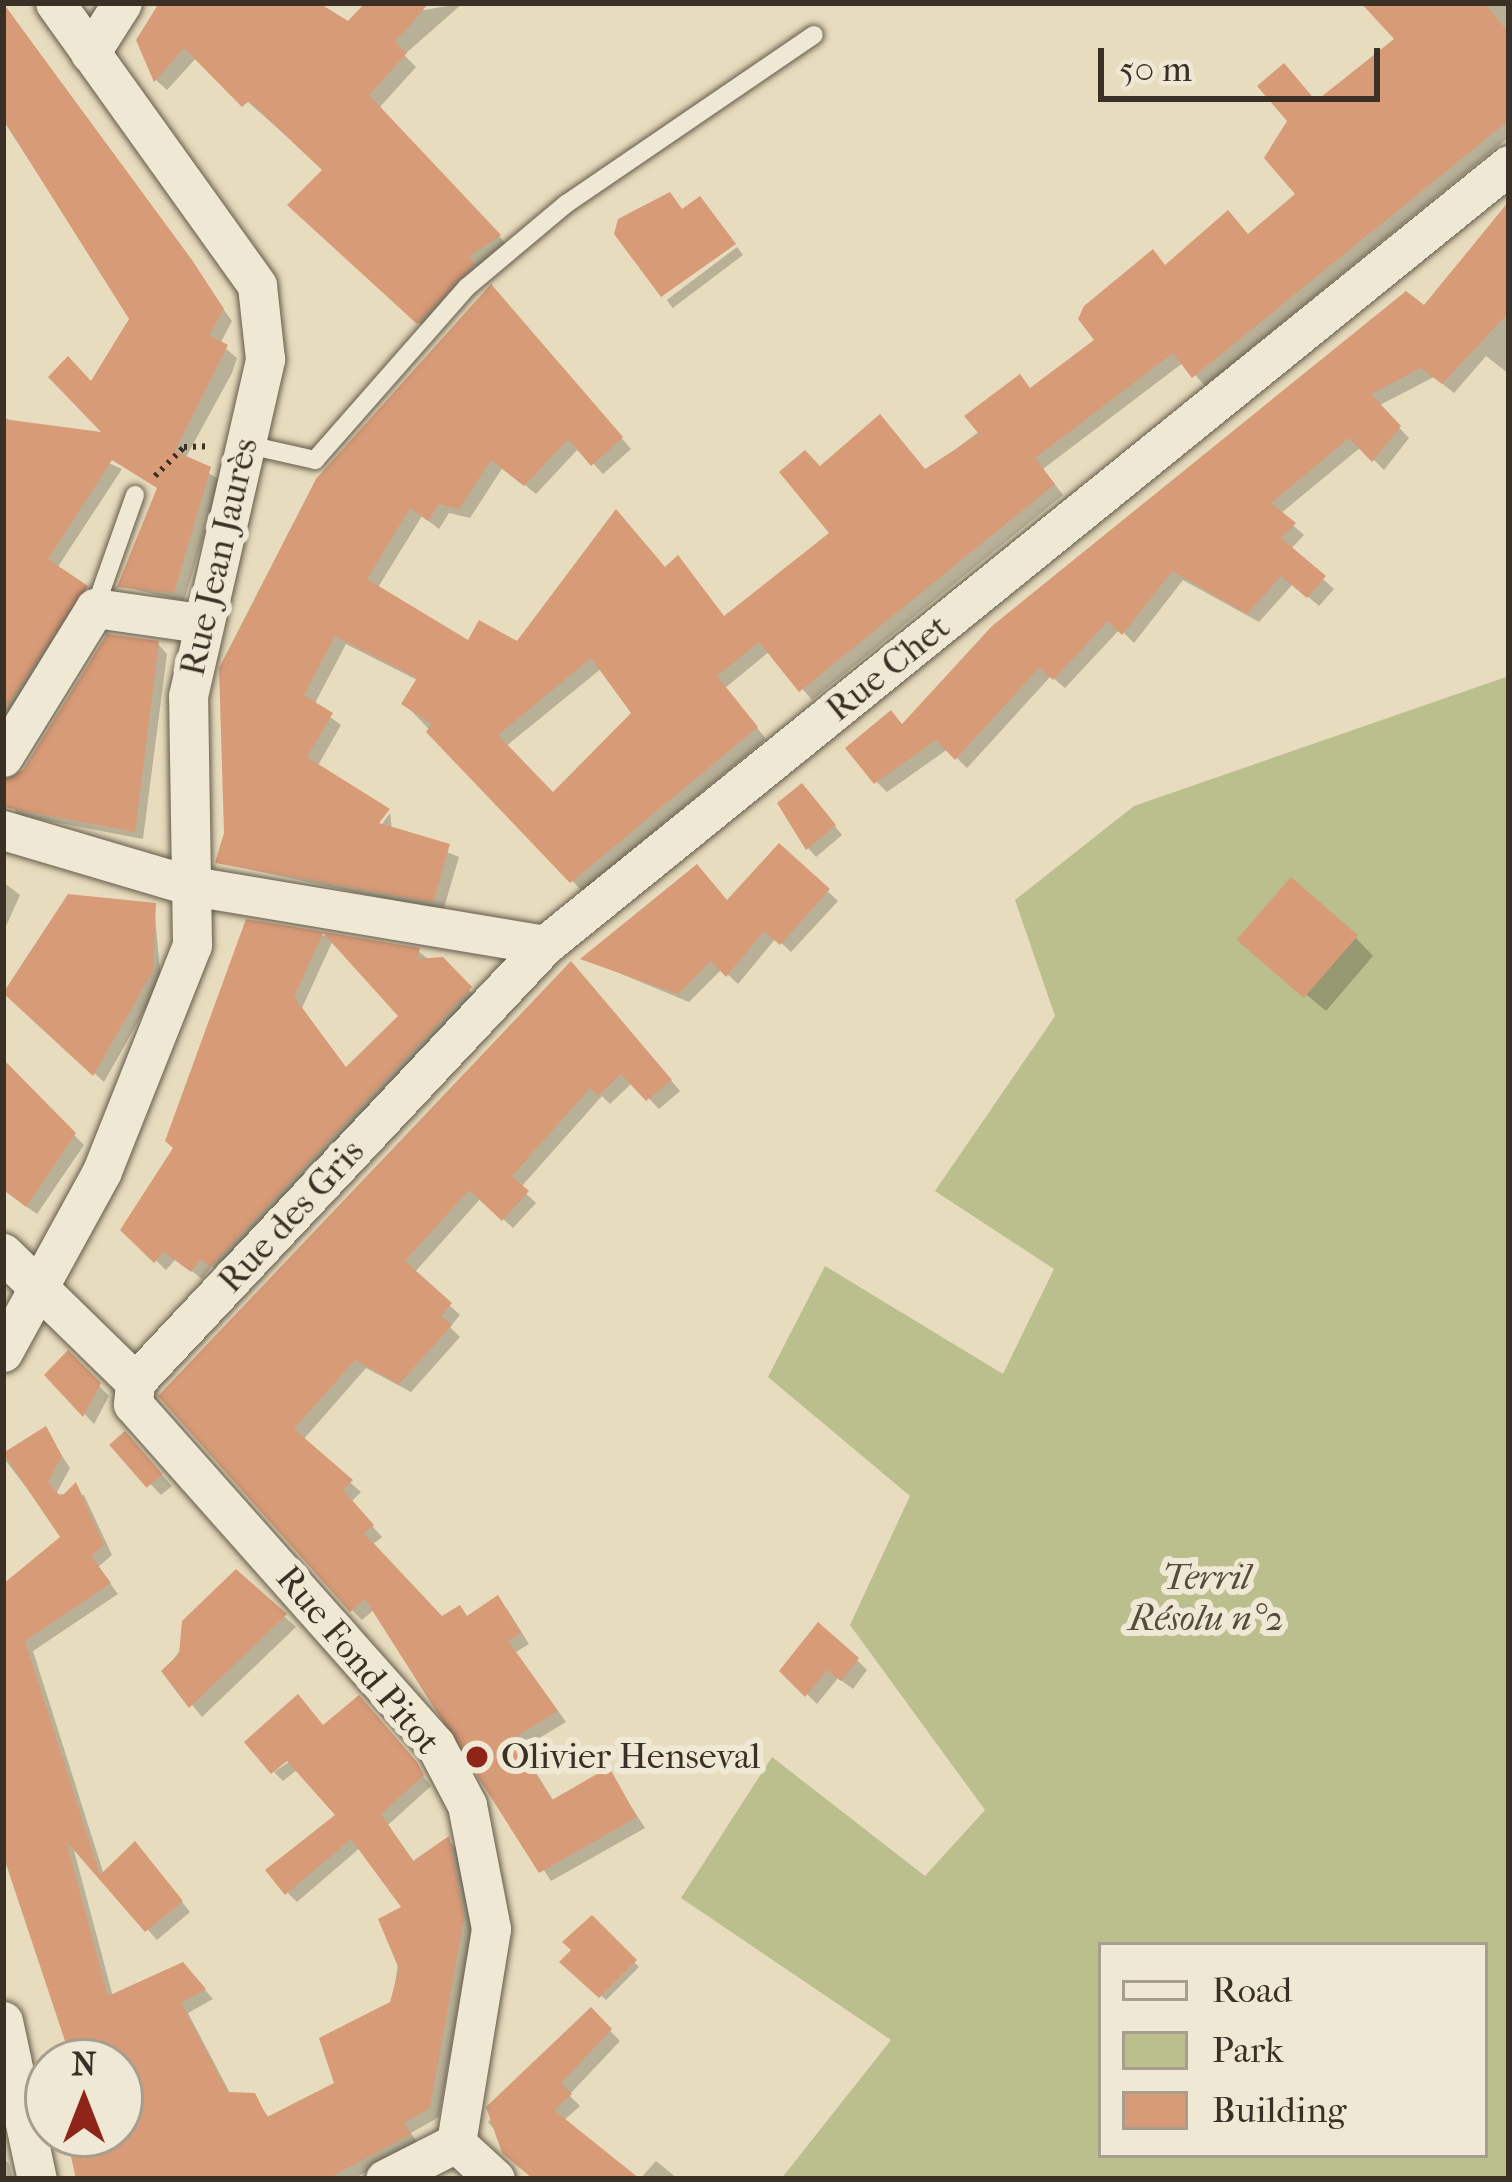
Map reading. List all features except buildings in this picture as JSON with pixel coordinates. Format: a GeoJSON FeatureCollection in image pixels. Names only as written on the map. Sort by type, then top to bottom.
{"type":"FeatureCollection","features":[{"type":"Feature","properties":{"kind":"street","name":"Rue Jean Jaurès"},"geometry":{"type":"LineString","coordinates":[[3,1352],[19,1280],[150,1061],[192,945],[188,696],[200,622],[265,359],[257,285],[55,3]]}},
{"type":"Feature","properties":{"kind":"street"},"geometry":{"type":"LineString","coordinates":[[90,53],[122,3]]}},
{"type":"Feature","properties":{"kind":"street","name":"Rue Chet"},"geometry":{"type":"LineString","coordinates":[[545,945],[1509,165]]}},
{"type":"Feature","properties":{"kind":"street"},"geometry":{"type":"LineString","coordinates":[[3,757],[95,608],[200,622]]}},
{"type":"Feature","properties":{"kind":"street"},"geometry":{"type":"LineString","coordinates":[[3,830],[192,886],[545,945]]}},
{"type":"Feature","properties":{"kind":"street","name":"Rue des Gris"},"geometry":{"type":"LineString","coordinates":[[135,1382],[545,945]]}},
{"type":"Feature","properties":{"kind":"street"},"geometry":{"type":"LineString","coordinates":[[3,1253],[19,1280],[135,1382]]}},
{"type":"Feature","properties":{"kind":"street","name":"Rue Fond Pitot"},"geometry":{"type":"LineString","coordinates":[[135,1382],[133,1404],[435,1744],[466,1805],[490,1929],[456,2143]]}},
{"type":"Feature","properties":{"kind":"street"},"geometry":{"type":"LineString","coordinates":[[3,2021],[37,2179]]}},
{"type":"Feature","properties":{"kind":"street"},"geometry":{"type":"LineString","coordinates":[[385,2179],[456,2143],[495,2179]]}},
{"type":"Feature","properties":{"kind":"lane"},"geometry":{"type":"LineString","coordinates":[[244,444],[315,460],[482,274],[814,34]]}},
{"type":"Feature","properties":{"kind":"lane"},"geometry":{"type":"LineString","coordinates":[[95,608],[135,495]]}},
{"type":"Feature","properties":{"kind":"path"},"geometry":{"type":"LineString","coordinates":[[135,495],[184,447],[244,444]]}},
{"type":"Feature","properties":{"kind":"green space","name":"Terril Résolu n°2"},"geometry":{"type":"Polygon","coordinates":[[[1509,676],[1509,2179],[781,2179],[891,2040],[681,1898],[772,1757],[925,1876],[985,1810],[850,1625],[910,1496],[768,1377],[825,1266],[1003,1374],[1054,1269],[935,1191],[1055,1016],[1015,900],[1134,806],[1509,676]]]}},
{"type":"Feature","properties":{"kind":"place","name":"Olivier Henseval"},"geometry":{"type":"Point","coordinates":[477,1757]}}]}
